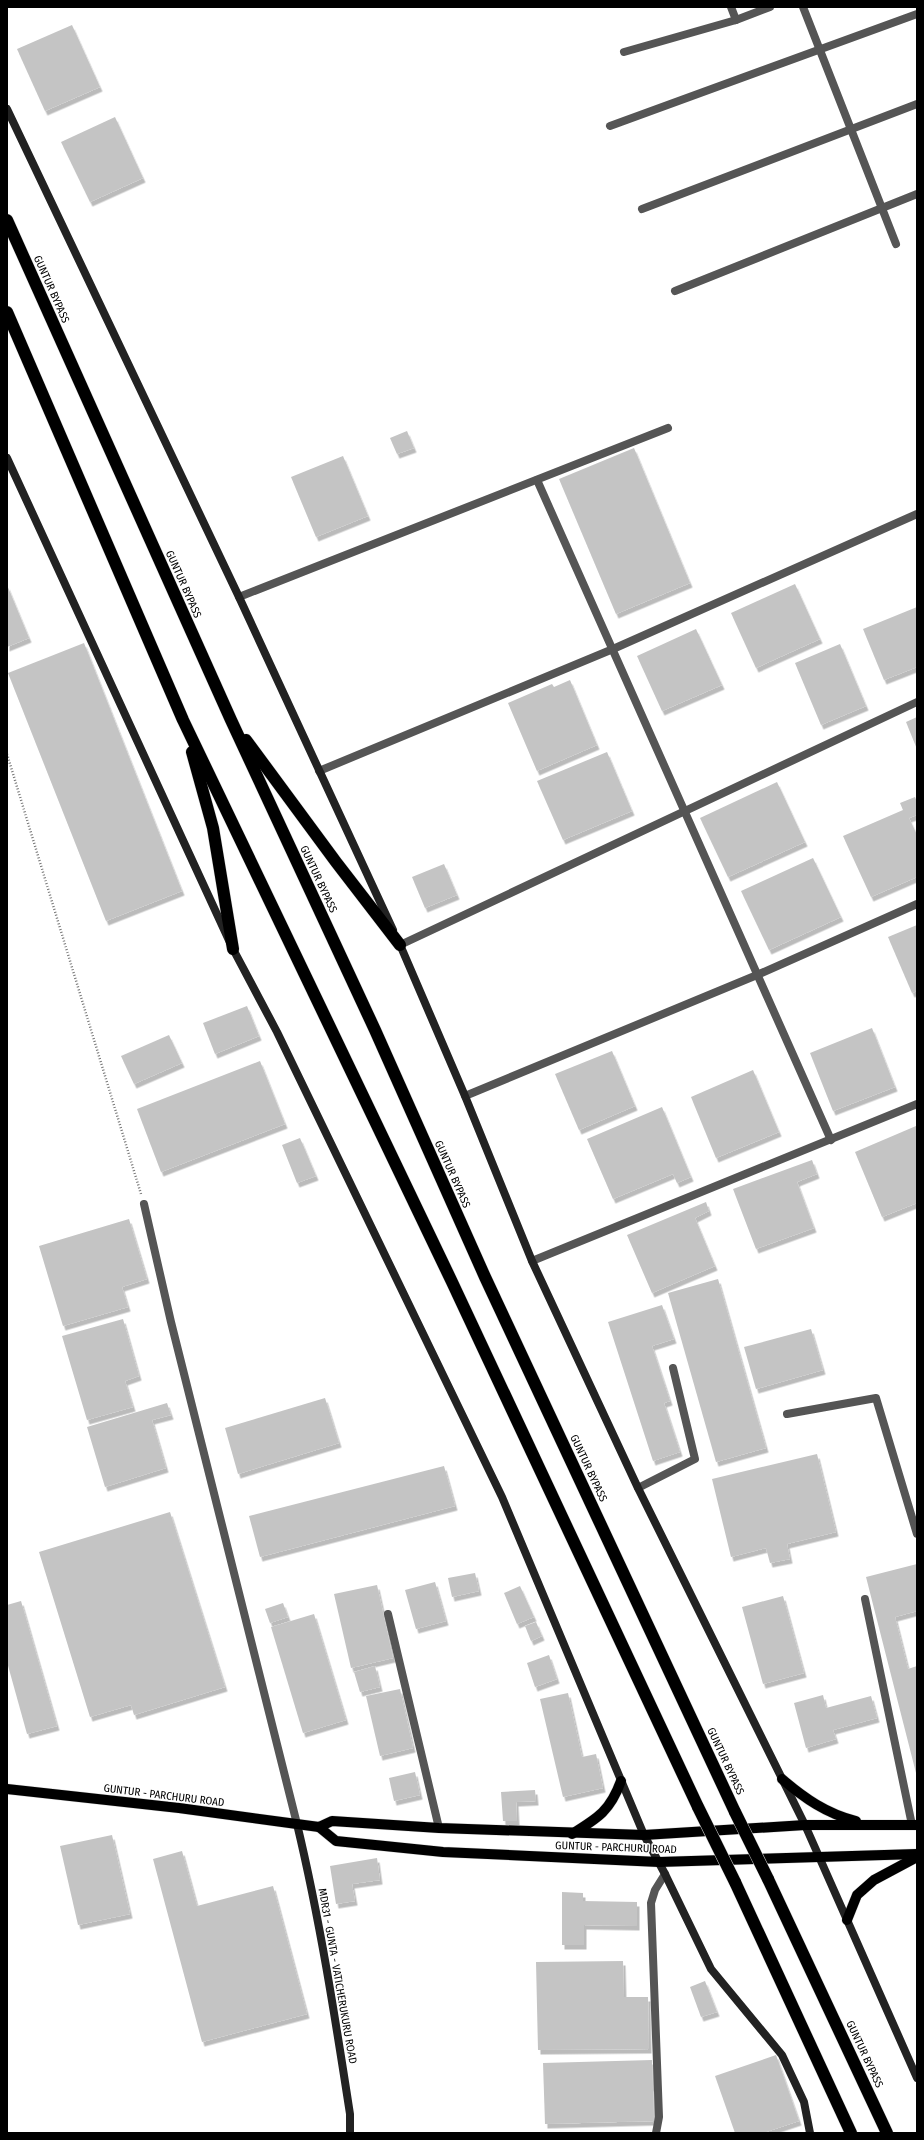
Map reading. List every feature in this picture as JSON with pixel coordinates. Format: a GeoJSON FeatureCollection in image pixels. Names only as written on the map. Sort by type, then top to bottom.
{"type":"FeatureCollection","features":[{"type":"Feature","properties":{"kind":"highway","name":"GUNTUR BYPASS"},"geometry":{"type":"LineString","coordinates":[[7,220],[231,720],[375,1030],[492,1291],[887,2133]]}},
{"type":"Feature","properties":{"kind":"highway"},"geometry":{"type":"LineString","coordinates":[[7,312],[183,720],[735,1882],[851,2133]]}},
{"type":"Feature","properties":{"kind":"highway"},"geometry":{"type":"LineString","coordinates":[[183,720],[213,828],[233,949]]}},
{"type":"Feature","properties":{"kind":"highway"},"geometry":{"type":"LineString","coordinates":[[231,720],[336,862],[400,945]]}},
{"type":"Feature","properties":{"kind":"main road"},"geometry":{"type":"LineString","coordinates":[[782,1779],[801,1795],[819,1807],[844,1818],[871,1825]]}},
{"type":"Feature","properties":{"kind":"main road"},"geometry":{"type":"LineString","coordinates":[[572,1834],[595,1820],[608,1807],[615,1798],[621,1781]]}},
{"type":"Feature","properties":{"kind":"main road","name":"GUNTUR - PARCHURU ROAD"},"geometry":{"type":"LineString","coordinates":[[7,1789],[319,1827],[336,1841],[443,1852],[659,1862],[917,1856]]}},
{"type":"Feature","properties":{"kind":"main road","name":"GUNTUR - PARCHURU ROAD"},"geometry":{"type":"LineString","coordinates":[[319,1827],[332,1821],[439,1828],[572,1834],[644,1835],[805,1825],[915,1825]]}},
{"type":"Feature","properties":{"kind":"main road"},"geometry":{"type":"LineString","coordinates":[[847,1920],[857,1895],[874,1880],[917,1856]]}},
{"type":"Feature","properties":{"kind":"street"},"geometry":{"type":"LineString","coordinates":[[731,7],[736,20]]}},
{"type":"Feature","properties":{"kind":"street"},"geometry":{"type":"LineString","coordinates":[[624,52],[736,20],[770,7]]}},
{"type":"Feature","properties":{"kind":"street"},"geometry":{"type":"LineString","coordinates":[[803,7],[896,244]]}},
{"type":"Feature","properties":{"kind":"street"},"geometry":{"type":"LineString","coordinates":[[610,126],[917,14]]}},
{"type":"Feature","properties":{"kind":"street"},"geometry":{"type":"LineString","coordinates":[[642,209],[917,104]]}},
{"type":"Feature","properties":{"kind":"street"},"geometry":{"type":"LineString","coordinates":[[7,109],[239,597],[400,945],[465,1096],[532,1261],[638,1488],[805,1825],[917,2078]]}},
{"type":"Feature","properties":{"kind":"street"},"geometry":{"type":"LineString","coordinates":[[675,290],[917,194]]}},
{"type":"Feature","properties":{"kind":"street"},"geometry":{"type":"LineString","coordinates":[[239,597],[668,428]]}},
{"type":"Feature","properties":{"kind":"street"},"geometry":{"type":"LineString","coordinates":[[7,458],[233,949],[277,1032],[502,1497],[644,1835],[659,1862],[711,1969],[782,2055],[804,2102],[810,2133]]}},
{"type":"Feature","properties":{"kind":"street"},"geometry":{"type":"LineString","coordinates":[[537,480],[831,1140]]}},
{"type":"Feature","properties":{"kind":"street"},"geometry":{"type":"LineString","coordinates":[[319,771],[613,649],[917,514]]}},
{"type":"Feature","properties":{"kind":"street"},"geometry":{"type":"LineString","coordinates":[[400,945],[917,702]]}},
{"type":"Feature","properties":{"kind":"street"},"geometry":{"type":"LineString","coordinates":[[465,1096],[757,974],[917,904]]}},
{"type":"Feature","properties":{"kind":"street"},"geometry":{"type":"LineString","coordinates":[[532,1261],[917,1104]]}},
{"type":"Feature","properties":{"kind":"street"},"geometry":{"type":"LineString","coordinates":[[144,1204],[171,1322],[297,1824]]}},
{"type":"Feature","properties":{"kind":"street"},"geometry":{"type":"LineString","coordinates":[[638,1488],[695,1459],[673,1368]]}},
{"type":"Feature","properties":{"kind":"street"},"geometry":{"type":"LineString","coordinates":[[787,1414],[876,1398],[917,1534]]}},
{"type":"Feature","properties":{"kind":"street"},"geometry":{"type":"LineString","coordinates":[[865,1599],[915,1825]]}},
{"type":"Feature","properties":{"kind":"street"},"geometry":{"type":"LineString","coordinates":[[388,1614],[439,1828]]}},
{"type":"Feature","properties":{"kind":"street","name":"MDR31 - GUNTA - VATICHERUKURU ROAD"},"geometry":{"type":"LineString","coordinates":[[297,1824],[309,1873],[332,1996],[350,2114],[350,2133]]}},
{"type":"Feature","properties":{"kind":"street"},"geometry":{"type":"LineString","coordinates":[[656,2133],[659,2117],[651,1903],[655,1890],[665,1874]]}},
{"type":"Feature","properties":{"kind":"path"},"geometry":{"type":"LineString","coordinates":[[7,754],[144,1204]]}},
{"type":"Feature","properties":{"kind":"building"},"geometry":{"type":"Polygon","coordinates":[[[72,25],[100,87],[45,111],[17,49],[72,25]]]}},
{"type":"Feature","properties":{"kind":"building"},"geometry":{"type":"Polygon","coordinates":[[[115,117],[143,178],[90,202],[61,142],[115,117]]]}},
{"type":"Feature","properties":{"kind":"building"},"geometry":{"type":"Polygon","coordinates":[[[407,431],[414,448],[397,454],[390,438],[407,431]]]}},
{"type":"Feature","properties":{"kind":"building"},"geometry":{"type":"Polygon","coordinates":[[[634,448],[690,583],[616,614],[559,479],[634,448]]]}},
{"type":"Feature","properties":{"kind":"building"},"geometry":{"type":"Polygon","coordinates":[[[343,456],[368,516],[316,537],[291,477],[343,456]]]}},
{"type":"Feature","properties":{"kind":"building"},"geometry":{"type":"Polygon","coordinates":[[[795,584],[820,639],[756,668],[731,613],[795,584]]]}},
{"type":"Feature","properties":{"kind":"building"},"geometry":{"type":"Polygon","coordinates":[[[7,585],[29,638],[7,647],[7,585]]]}},
{"type":"Feature","properties":{"kind":"building"},"geometry":{"type":"Polygon","coordinates":[[[917,607],[917,667],[884,680],[863,629],[917,607]]]}},
{"type":"Feature","properties":{"kind":"building"},"geometry":{"type":"Polygon","coordinates":[[[696,629],[722,685],[662,711],[637,656],[696,629]]]}},
{"type":"Feature","properties":{"kind":"building"},"geometry":{"type":"Polygon","coordinates":[[[84,643],[182,891],[106,921],[8,673],[84,643]]]}},
{"type":"Feature","properties":{"kind":"building"},"geometry":{"type":"Polygon","coordinates":[[[840,644],[866,706],[821,725],[795,663],[840,644]]]}},
{"type":"Feature","properties":{"kind":"building"},"geometry":{"type":"Polygon","coordinates":[[[570,680],[597,745],[537,771],[508,703],[552,684],[554,687],[570,680]]]}},
{"type":"Feature","properties":{"kind":"building"},"geometry":{"type":"Polygon","coordinates":[[[917,717],[917,749],[906,722],[917,717]]]}},
{"type":"Feature","properties":{"kind":"building"},"geometry":{"type":"Polygon","coordinates":[[[607,752],[632,811],[563,840],[537,781],[607,752]]]}},
{"type":"Feature","properties":{"kind":"building"},"geometry":{"type":"Polygon","coordinates":[[[777,782],[805,842],[728,877],[700,818],[777,782]]]}},
{"type":"Feature","properties":{"kind":"building"},"geometry":{"type":"Polygon","coordinates":[[[915,797],[917,802],[917,815],[909,818],[917,835],[917,877],[871,897],[843,836],[903,810],[900,803],[915,797]]]}},
{"type":"Feature","properties":{"kind":"building"},"geometry":{"type":"Polygon","coordinates":[[[813,858],[841,917],[769,950],[741,891],[813,858]]]}},
{"type":"Feature","properties":{"kind":"building"},"geometry":{"type":"Polygon","coordinates":[[[444,864],[457,895],[425,908],[412,877],[444,864]]]}},
{"type":"Feature","properties":{"kind":"building"},"geometry":{"type":"Polygon","coordinates":[[[917,925],[917,991],[912,993],[888,937],[917,925]]]}},
{"type":"Feature","properties":{"kind":"building"},"geometry":{"type":"Polygon","coordinates":[[[247,1006],[259,1036],[215,1054],[203,1023],[247,1006]]]}},
{"type":"Feature","properties":{"kind":"building"},"geometry":{"type":"Polygon","coordinates":[[[872,1028],[895,1087],[833,1111],[810,1053],[872,1028]]]}},
{"type":"Feature","properties":{"kind":"building"},"geometry":{"type":"Polygon","coordinates":[[[169,1035],[182,1063],[134,1084],[121,1056],[169,1035]]]}},
{"type":"Feature","properties":{"kind":"building"},"geometry":{"type":"Polygon","coordinates":[[[612,1051],[635,1106],[579,1130],[555,1074],[612,1051]]]}},
{"type":"Feature","properties":{"kind":"building"},"geometry":{"type":"Polygon","coordinates":[[[260,1061],[285,1124],[161,1172],[137,1109],[260,1061]]]}},
{"type":"Feature","properties":{"kind":"building"},"geometry":{"type":"Polygon","coordinates":[[[753,1070],[779,1132],[716,1158],[691,1097],[753,1070]]]}},
{"type":"Feature","properties":{"kind":"building"},"geometry":{"type":"Polygon","coordinates":[[[662,1107],[691,1177],[677,1183],[673,1174],[613,1199],[587,1139],[662,1107]]]}},
{"type":"Feature","properties":{"kind":"building"},"geometry":{"type":"Polygon","coordinates":[[[916,1126],[917,1203],[882,1217],[855,1152],[916,1126]]]}},
{"type":"Feature","properties":{"kind":"building"},"geometry":{"type":"Polygon","coordinates":[[[300,1138],[316,1176],[297,1183],[282,1145],[300,1138]]]}},
{"type":"Feature","properties":{"kind":"building"},"geometry":{"type":"Polygon","coordinates":[[[812,1160],[817,1174],[797,1182],[814,1228],[756,1249],[733,1189],[812,1160]]]}},
{"type":"Feature","properties":{"kind":"building"},"geometry":{"type":"Polygon","coordinates":[[[706,1202],[709,1211],[695,1218],[715,1266],[652,1293],[627,1235],[706,1202]]]}},
{"type":"Feature","properties":{"kind":"building"},"geometry":{"type":"Polygon","coordinates":[[[129,1219],[147,1279],[122,1287],[128,1307],[63,1326],[39,1246],[129,1219]]]}},
{"type":"Feature","properties":{"kind":"building"},"geometry":{"type":"Polygon","coordinates":[[[718,1279],[766,1448],[716,1462],[668,1293],[718,1279]]]}},
{"type":"Feature","properties":{"kind":"building"},"geometry":{"type":"Polygon","coordinates":[[[662,1305],[674,1339],[652,1346],[670,1401],[664,1403],[680,1452],[653,1461],[608,1322],[662,1305]]]}},
{"type":"Feature","properties":{"kind":"building"},"geometry":{"type":"Polygon","coordinates":[[[123,1319],[139,1376],[125,1381],[133,1407],[87,1420],[62,1336],[123,1319]]]}},
{"type":"Feature","properties":{"kind":"building"},"geometry":{"type":"Polygon","coordinates":[[[811,1329],[823,1370],[756,1389],[744,1347],[811,1329]]]}},
{"type":"Feature","properties":{"kind":"building"},"geometry":{"type":"Polygon","coordinates":[[[325,1398],[339,1443],[238,1474],[225,1428],[325,1398]]]}},
{"type":"Feature","properties":{"kind":"building"},"geometry":{"type":"Polygon","coordinates":[[[167,1403],[171,1415],[152,1420],[166,1468],[105,1487],[87,1427],[167,1403]]]}},
{"type":"Feature","properties":{"kind":"building"},"geometry":{"type":"Polygon","coordinates":[[[817,1454],[836,1532],[787,1544],[790,1559],[770,1563],[766,1548],[731,1557],[712,1479],[817,1454]]]}},
{"type":"Feature","properties":{"kind":"building"},"geometry":{"type":"Polygon","coordinates":[[[444,1466],[455,1506],[260,1557],[249,1516],[444,1466]]]}},
{"type":"Feature","properties":{"kind":"building"},"geometry":{"type":"Polygon","coordinates":[[[170,1512],[225,1687],[134,1715],[131,1705],[90,1717],[39,1552],[170,1512]]]}},
{"type":"Feature","properties":{"kind":"building"},"geometry":{"type":"Polygon","coordinates":[[[917,1564],[917,1611],[895,1617],[908,1669],[917,1666],[916,1773],[866,1577],[917,1564]]]}},
{"type":"Feature","properties":{"kind":"building"},"geometry":{"type":"Polygon","coordinates":[[[475,1573],[479,1591],[452,1597],[448,1578],[475,1573]]]}},
{"type":"Feature","properties":{"kind":"building"},"geometry":{"type":"Polygon","coordinates":[[[435,1582],[446,1621],[416,1629],[405,1590],[435,1582]]]}},
{"type":"Feature","properties":{"kind":"building"},"geometry":{"type":"Polygon","coordinates":[[[377,1585],[393,1658],[351,1668],[334,1594],[377,1585]]]}},
{"type":"Feature","properties":{"kind":"building"},"geometry":{"type":"Polygon","coordinates":[[[520,1586],[534,1617],[517,1624],[504,1593],[520,1586]]]}},
{"type":"Feature","properties":{"kind":"building"},"geometry":{"type":"Polygon","coordinates":[[[783,1596],[804,1673],[763,1684],[742,1607],[783,1596]]]}},
{"type":"Feature","properties":{"kind":"building"},"geometry":{"type":"Polygon","coordinates":[[[21,1601],[57,1726],[27,1734],[7,1662],[7,1605],[21,1601]]]}},
{"type":"Feature","properties":{"kind":"building"},"geometry":{"type":"Polygon","coordinates":[[[283,1603],[288,1617],[270,1623],[265,1609],[283,1603]]]}},
{"type":"Feature","properties":{"kind":"building"},"geometry":{"type":"Polygon","coordinates":[[[314,1614],[346,1720],[303,1733],[271,1627],[314,1614]]]}},
{"type":"Feature","properties":{"kind":"building"},"geometry":{"type":"Polygon","coordinates":[[[536,1622],[542,1636],[531,1641],[525,1626],[536,1622]]]}},
{"type":"Feature","properties":{"kind":"building"},"geometry":{"type":"Polygon","coordinates":[[[549,1655],[557,1679],[535,1687],[527,1663],[549,1655]]]}},
{"type":"Feature","properties":{"kind":"building"},"geometry":{"type":"Polygon","coordinates":[[[375,1666],[380,1687],[360,1692],[354,1672],[375,1666]]]}},
{"type":"Feature","properties":{"kind":"building"},"geometry":{"type":"Polygon","coordinates":[[[400,1689],[413,1748],[380,1756],[366,1696],[400,1689]]]}},
{"type":"Feature","properties":{"kind":"building"},"geometry":{"type":"Polygon","coordinates":[[[568,1693],[582,1757],[596,1754],[603,1788],[563,1797],[540,1699],[568,1693]]]}},
{"type":"Feature","properties":{"kind":"building"},"geometry":{"type":"Polygon","coordinates":[[[823,1695],[826,1708],[871,1696],[877,1718],[833,1730],[836,1739],[806,1748],[794,1703],[823,1695]]]}},
{"type":"Feature","properties":{"kind":"building"},"geometry":{"type":"Polygon","coordinates":[[[415,1772],[420,1795],[394,1801],[389,1778],[415,1772]]]}},
{"type":"Feature","properties":{"kind":"building"},"geometry":{"type":"Polygon","coordinates":[[[535,1790],[536,1801],[516,1802],[517,1821],[503,1821],[501,1792],[535,1790]]]}},
{"type":"Feature","properties":{"kind":"building"},"geometry":{"type":"Polygon","coordinates":[[[112,1835],[130,1914],[78,1925],[60,1846],[112,1835]]]}},
{"type":"Feature","properties":{"kind":"building"},"geometry":{"type":"Polygon","coordinates":[[[182,1851],[197,1906],[273,1886],[307,2014],[202,2042],[153,1859],[182,1851]]]}},
{"type":"Feature","properties":{"kind":"building"},"geometry":{"type":"Polygon","coordinates":[[[377,1858],[380,1880],[352,1884],[355,1901],[336,1904],[330,1866],[377,1858]]]}},
{"type":"Feature","properties":{"kind":"building"},"geometry":{"type":"Polygon","coordinates":[[[562,1892],[583,1893],[583,1901],[637,1902],[637,1926],[584,1925],[584,1945],[562,1945],[562,1892]]]}},
{"type":"Feature","properties":{"kind":"building"},"geometry":{"type":"Polygon","coordinates":[[[623,1961],[624,1997],[648,1997],[649,2049],[538,2050],[536,1962],[623,1961]]]}},
{"type":"Feature","properties":{"kind":"building"},"geometry":{"type":"Polygon","coordinates":[[[705,1981],[717,2012],[701,2017],[690,1987],[705,1981]]]}},
{"type":"Feature","properties":{"kind":"building"},"geometry":{"type":"Polygon","coordinates":[[[776,2055],[799,2121],[763,2133],[735,2133],[715,2076],[776,2055]]]}},
{"type":"Feature","properties":{"kind":"building"},"geometry":{"type":"Polygon","coordinates":[[[652,2060],[654,2121],[545,2124],[543,2063],[652,2060]]]}}]}
